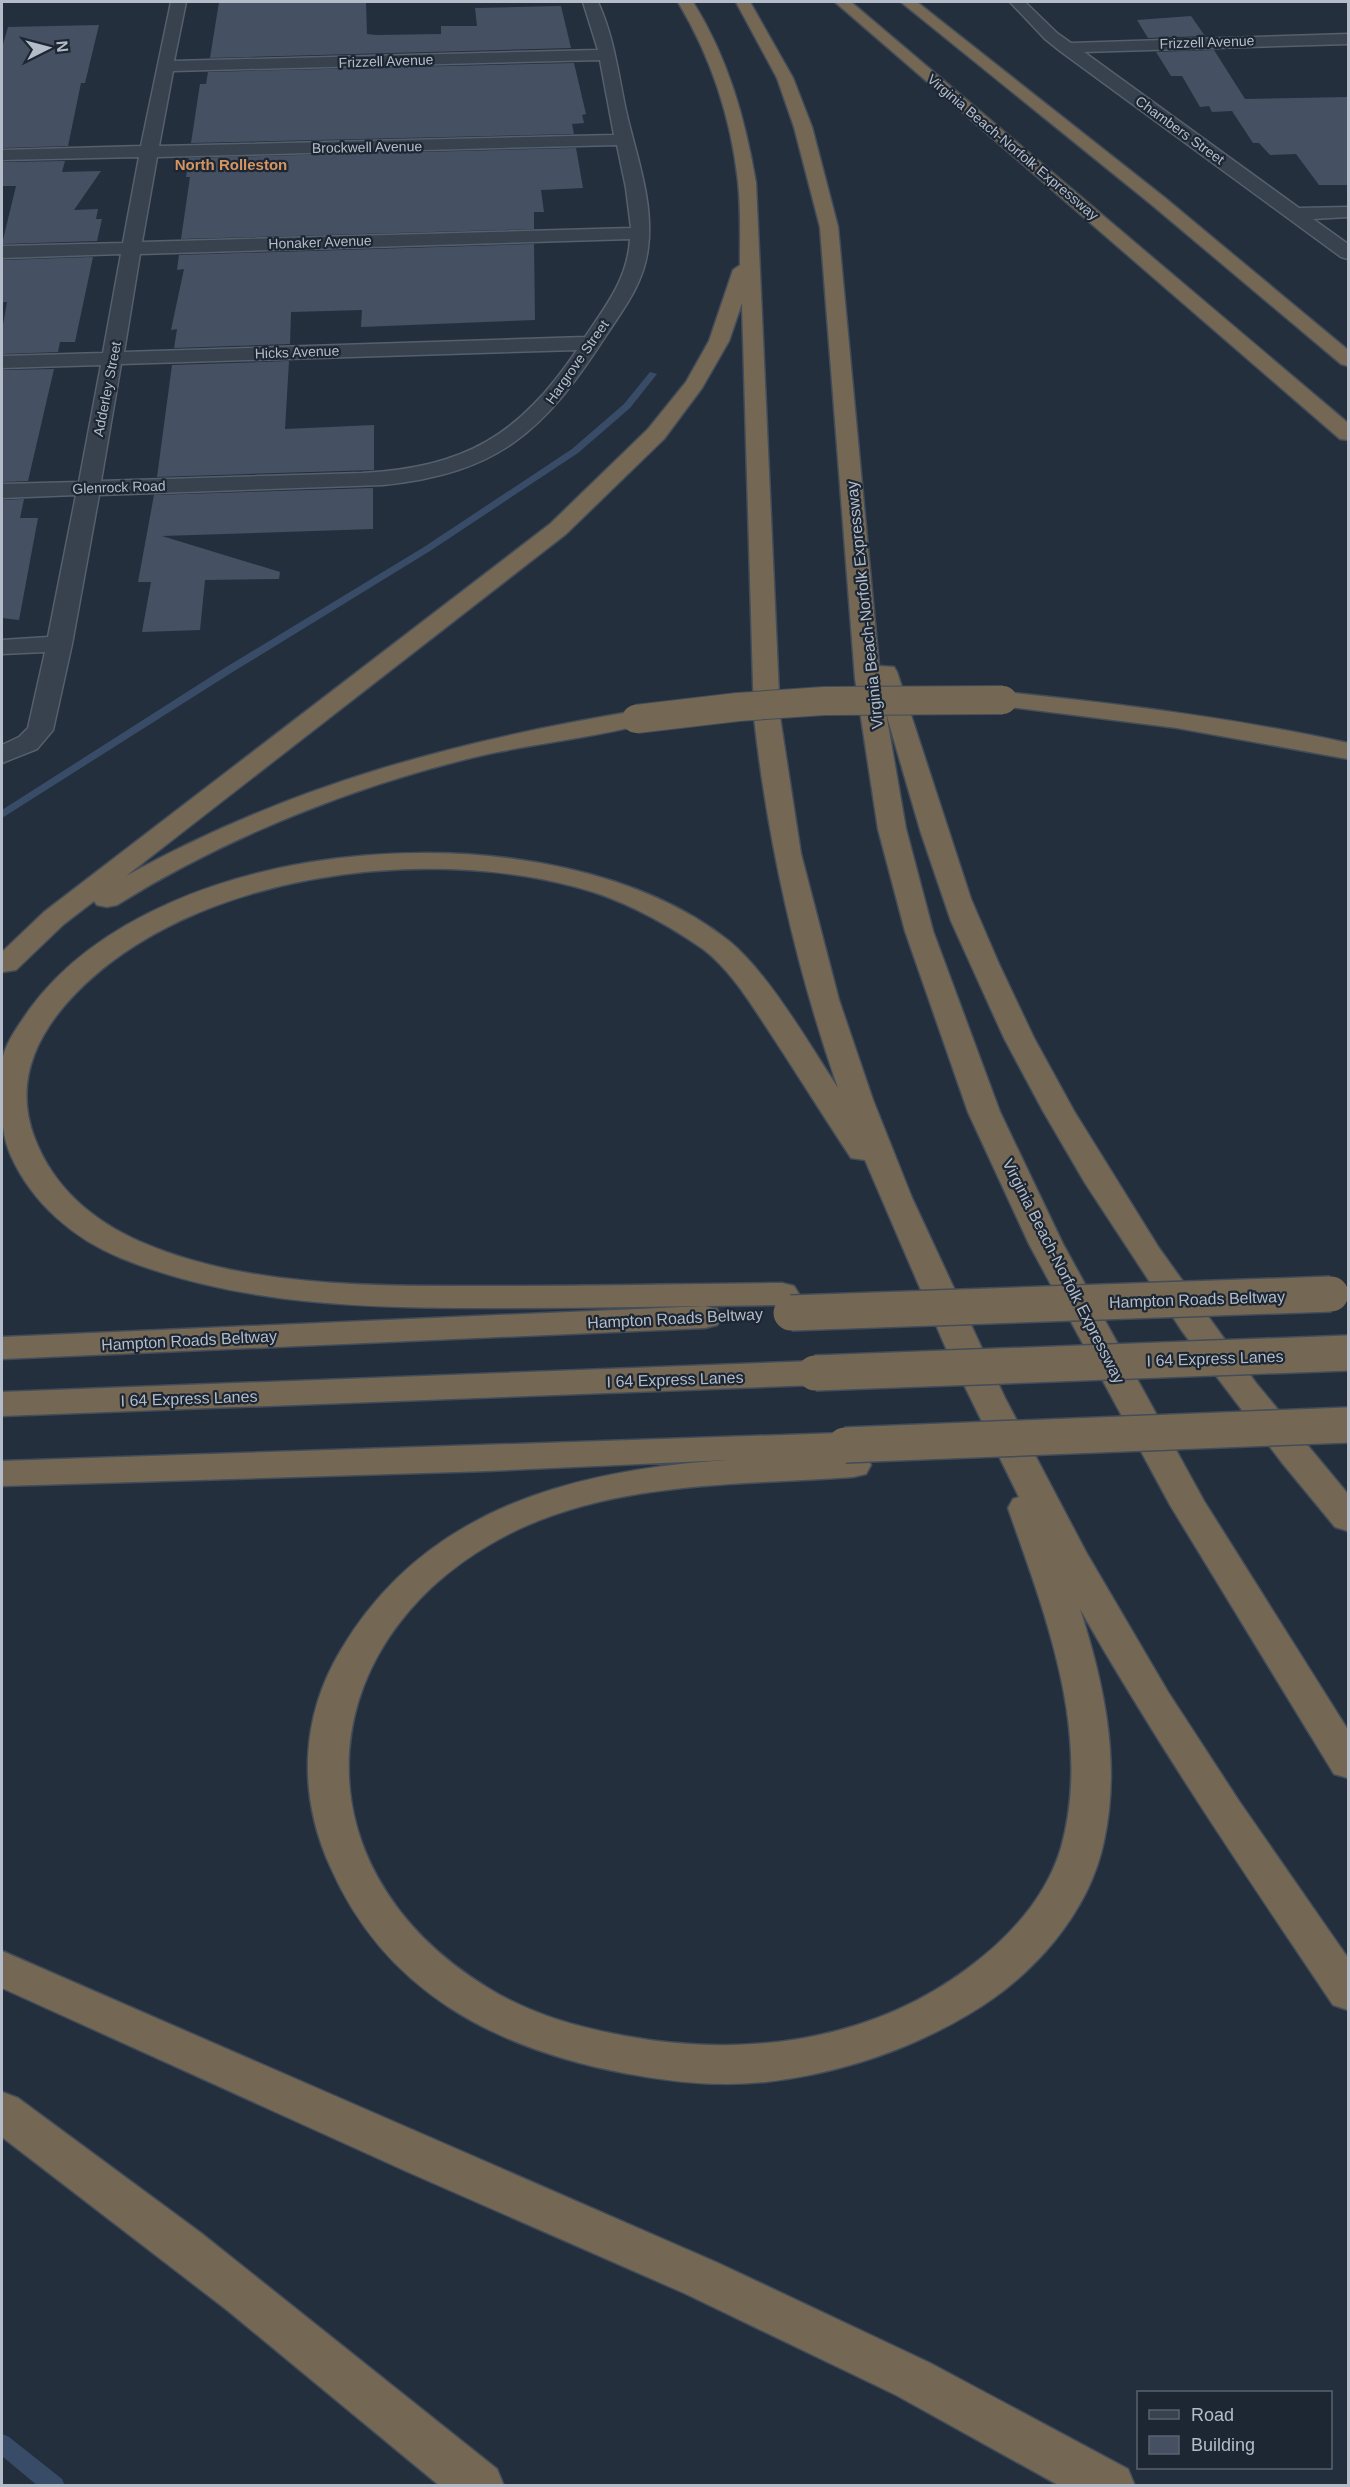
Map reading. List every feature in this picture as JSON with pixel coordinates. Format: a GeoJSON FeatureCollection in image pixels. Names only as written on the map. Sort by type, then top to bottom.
{"type":"FeatureCollection","features":[{"type":"Feature","properties":{"kind":"highway"},"geometry":{"type":"LineString","coordinates":[[686,2],[708,41],[735,116],[747,183],[767,717],[777,801],[797,900],[826,1007],[867,1126],[906,1222],[986,1399],[1051,1521],[1154,1704],[1348,1992]]}},
{"type":"Feature","properties":{"kind":"highway","name":"Virginia Beach-Norfolk Expressway"},"geometry":{"type":"LineString","coordinates":[[743,2],[785,78],[803,128],[829,227],[838,347],[865,620],[868,678],[892,829],[919,931],[984,1112],[1046,1244],[1188,1505],[1348,1763]]}},
{"type":"Feature","properties":{"kind":"highway","name":"Virginia Beach-Norfolk Expressway"},"geometry":{"type":"LineString","coordinates":[[842,2],[1348,434]]}},
{"type":"Feature","properties":{"kind":"highway"},"geometry":{"type":"LineString","coordinates":[[908,2],[1149,194],[1348,360]]}},
{"type":"Feature","properties":{"kind":"highway"},"geometry":{"type":"LineString","coordinates":[[4,966],[54,918],[558,529],[648,442],[694,384],[719,341],[751,242]]}},
{"type":"Feature","properties":{"kind":"highway"},"geometry":{"type":"LineString","coordinates":[[1256,283],[1348,343]]}},
{"type":"Feature","properties":{"kind":"highway"},"geometry":{"type":"LineString","coordinates":[[865,620],[900,711],[948,874],[983,963],[1031,1061],[1086,1158],[1154,1264],[1230,1373],[1348,1518]]}},
{"type":"Feature","properties":{"kind":"highway"},"geometry":{"type":"LineString","coordinates":[[4,966],[138,879],[294,806],[432,761],[527,738],[636,719],[738,707],[824,701],[1003,700],[1149,714],[1222,725],[1348,752]]}},
{"type":"Feature","properties":{"kind":"highway"},"geometry":{"type":"LineString","coordinates":[[787,1304],[378,1296],[310,1292],[232,1280],[177,1267],[129,1249],[88,1227],[55,1200],[32,1171],[16,1131],[9,1102],[14,1073],[24,1042],[46,1007],[77,974],[115,943],[160,917],[248,884],[349,864],[434,861],[503,865],[596,885],[646,902],[684,922],[716,945],[741,970],[764,1000],[906,1222]]}},
{"type":"Feature","properties":{"kind":"highway","name":"Hampton Roads Beltway"},"geometry":{"type":"LineString","coordinates":[[2,1348],[787,1304],[1119,1301],[1340,1294]]}},
{"type":"Feature","properties":{"kind":"highway","name":"I 64 Express Lanes"},"geometry":{"type":"LineString","coordinates":[[2,1404],[1348,1353]]}},
{"type":"Feature","properties":{"kind":"highway"},"geometry":{"type":"LineString","coordinates":[[986,1399],[1065,1621],[1084,1691],[1090,1746],[1091,1802],[1082,1848],[1058,1904],[1022,1951],[973,1992],[914,2025],[832,2052],[756,2063],[679,2064],[589,2048],[519,2025],[458,1992],[398,1941],[362,1892],[338,1837],[328,1791],[329,1735],[339,1695],[361,1648],[425,1571],[460,1546],[506,1520],[570,1497],[666,1476],[849,1455],[1159,1433],[1348,1425]]}},
{"type":"Feature","properties":{"kind":"highway"},"geometry":{"type":"LineString","coordinates":[[2,1474],[488,1459],[684,1449],[849,1455]]}},
{"type":"Feature","properties":{"kind":"highway"},"geometry":{"type":"LineString","coordinates":[[2,1969],[424,2158],[701,2278],[914,2379],[1110,2486]]}},
{"type":"Feature","properties":{"kind":"highway"},"geometry":{"type":"LineString","coordinates":[[2,2112],[58,2152],[304,2342],[479,2486]]}},
{"type":"Feature","properties":{"kind":"street","name":"Adderley Street"},"geometry":{"type":"LineString","coordinates":[[2,755],[28,743],[40,730],[75,574],[88,488],[133,248],[147,151],[178,2]]}},
{"type":"Feature","properties":{"kind":"street","name":"Hargrove Street"},"geometry":{"type":"LineString","coordinates":[[236,483],[411,475],[442,469],[492,451],[514,436],[543,409],[566,382],[629,283],[636,267],[639,207],[608,56],[591,2]]}},
{"type":"Feature","properties":{"kind":"street","name":"Chambers Street"},"geometry":{"type":"LineString","coordinates":[[1017,2],[1066,48],[1348,253]]}},
{"type":"Feature","properties":{"kind":"street","name":"Frizzell Avenue"},"geometry":{"type":"LineString","coordinates":[[1066,48],[1348,39]]}},
{"type":"Feature","properties":{"kind":"street","name":"Frizzell Avenue"},"geometry":{"type":"LineString","coordinates":[[164,66],[608,56]]}},
{"type":"Feature","properties":{"kind":"street","name":"Brockwell Avenue"},"geometry":{"type":"LineString","coordinates":[[2,156],[625,140]]}},
{"type":"Feature","properties":{"kind":"street"},"geometry":{"type":"LineString","coordinates":[[1296,214],[1348,212]]}},
{"type":"Feature","properties":{"kind":"street","name":"Honaker Avenue"},"geometry":{"type":"LineString","coordinates":[[2,252],[638,233]]}},
{"type":"Feature","properties":{"kind":"street","name":"Hicks Avenue"},"geometry":{"type":"LineString","coordinates":[[2,362],[592,343]]}},
{"type":"Feature","properties":{"kind":"street","name":"Glenrock Road"},"geometry":{"type":"LineString","coordinates":[[2,491],[236,483]]}},
{"type":"Feature","properties":{"kind":"street"},"geometry":{"type":"LineString","coordinates":[[2,647],[60,644]]}},
{"type":"Feature","properties":{"kind":"building"},"geometry":{"type":"Polygon","coordinates":[[[219,2],[366,2],[367,34],[376,35],[441,34],[441,26],[477,26],[475,8],[561,6],[571,48],[210,58],[219,2]]]}},
{"type":"Feature","properties":{"kind":"building"},"geometry":{"type":"Polygon","coordinates":[[[1191,16],[1205,36],[1148,38],[1137,20],[1191,16]]]}},
{"type":"Feature","properties":{"kind":"building"},"geometry":{"type":"Polygon","coordinates":[[[99,25],[85,83],[81,83],[68,146],[2,148],[2,48],[8,27],[99,25]]]}},
{"type":"Feature","properties":{"kind":"building"},"geometry":{"type":"Polygon","coordinates":[[[1214,50],[1245,99],[1348,97],[1348,185],[1319,185],[1296,154],[1270,155],[1259,143],[1253,143],[1232,111],[1212,112],[1209,106],[1200,107],[1182,76],[1171,76],[1156,52],[1214,50]]]}},
{"type":"Feature","properties":{"kind":"building"},"geometry":{"type":"Polygon","coordinates":[[[574,63],[586,114],[582,115],[584,123],[572,124],[574,134],[191,143],[200,84],[206,84],[208,72],[574,63]]]}},
{"type":"Feature","properties":{"kind":"building"},"geometry":{"type":"Polygon","coordinates":[[[576,148],[583,188],[541,190],[544,212],[534,212],[534,229],[181,239],[190,177],[186,177],[189,158],[576,148]]]}},
{"type":"Feature","properties":{"kind":"building"},"geometry":{"type":"Polygon","coordinates":[[[65,161],[62,172],[101,171],[74,210],[98,209],[96,219],[102,219],[97,241],[2,244],[16,186],[2,186],[2,162],[65,161]]]}},
{"type":"Feature","properties":{"kind":"building"},"geometry":{"type":"Polygon","coordinates":[[[534,244],[535,320],[361,327],[362,310],[291,312],[290,344],[174,348],[177,329],[171,330],[184,269],[177,270],[179,255],[534,244]]]}},
{"type":"Feature","properties":{"kind":"building"},"geometry":{"type":"Polygon","coordinates":[[[93,257],[75,342],[60,342],[58,352],[2,354],[2,331],[7,302],[2,302],[2,260],[93,257]]]}},
{"type":"Feature","properties":{"kind":"building"},"geometry":{"type":"Polygon","coordinates":[[[289,361],[285,429],[374,425],[374,470],[157,477],[172,365],[289,361]]]}},
{"type":"Feature","properties":{"kind":"building"},"geometry":{"type":"Polygon","coordinates":[[[54,369],[28,481],[2,482],[2,370],[54,369]]]}},
{"type":"Feature","properties":{"kind":"building"},"geometry":{"type":"Polygon","coordinates":[[[373,488],[373,529],[162,536],[280,572],[279,579],[205,580],[200,630],[142,632],[151,582],[138,582],[154,495],[373,488]]]}},
{"type":"Feature","properties":{"kind":"building"},"geometry":{"type":"Polygon","coordinates":[[[24,499],[20,518],[38,518],[19,620],[2,618],[2,500],[24,499]]]}},
{"type":"Feature","properties":{"kind":"waterway"},"geometry":{"type":"LineString","coordinates":[[2,815],[227,671],[427,549],[575,451],[627,406],[653,374]]}},
{"type":"Feature","properties":{"kind":"waterway"},"geometry":{"type":"LineString","coordinates":[[2,2444],[55,2486]]}},
{"type":"Feature","properties":{"kind":"district","name":"North Rolleston"},"geometry":{"type":"Point","coordinates":[231,165]}}]}
